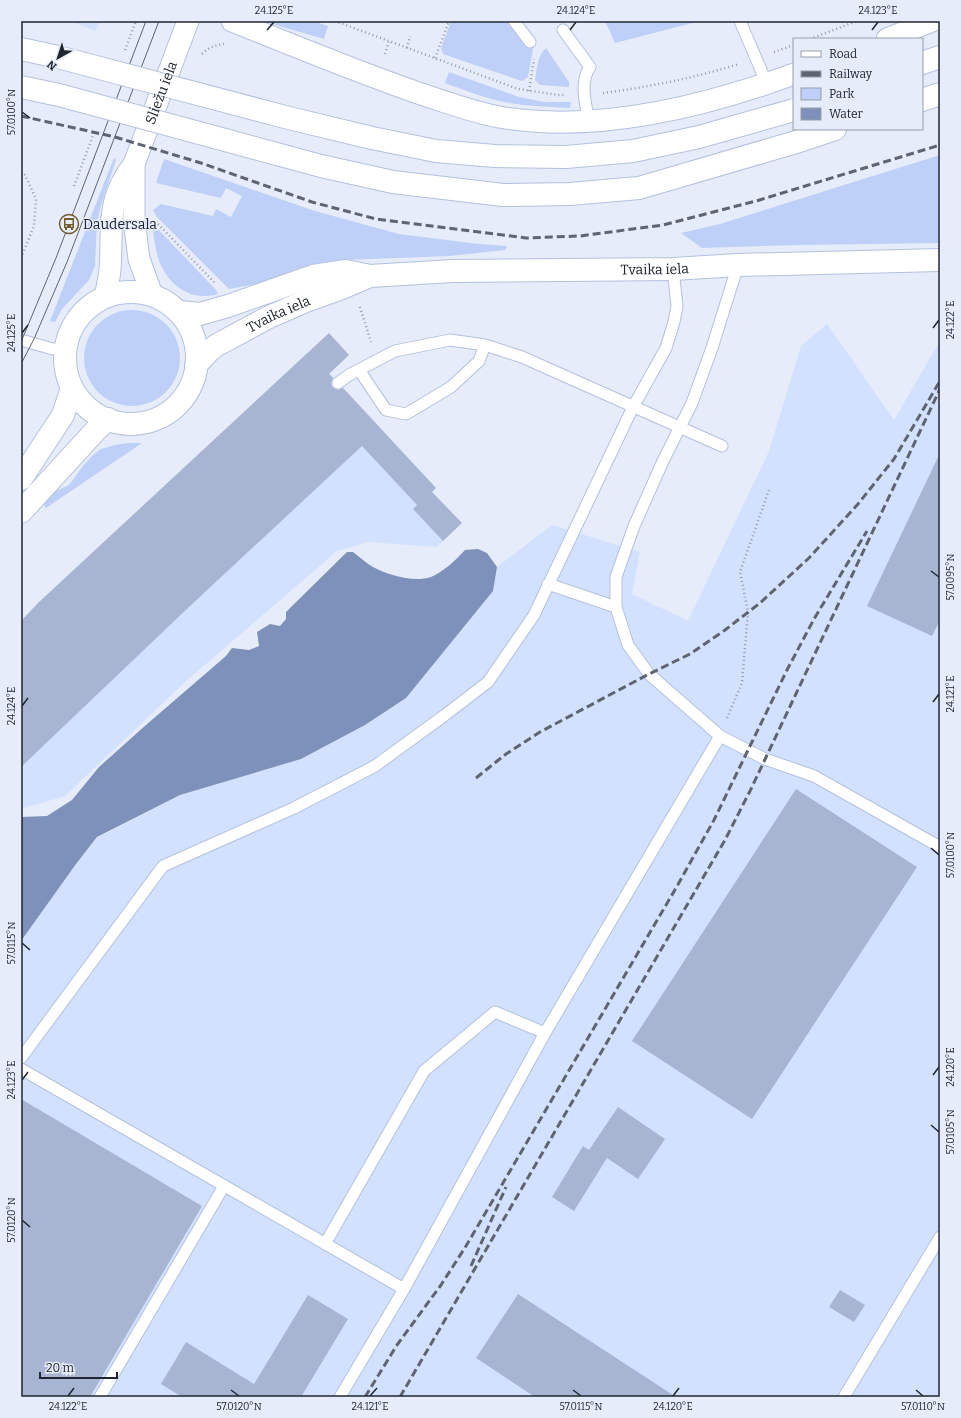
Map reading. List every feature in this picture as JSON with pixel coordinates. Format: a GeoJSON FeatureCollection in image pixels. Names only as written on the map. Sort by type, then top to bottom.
{"type":"FeatureCollection","features":[{"type":"Feature","properties":{"kind":"main road"},"geometry":{"type":"LineString","coordinates":[[21,49],[58,57],[288,118],[372,138],[436,151],[495,156],[566,156],[633,151],[699,137],[793,110]]}},
{"type":"Feature","properties":{"kind":"main road"},"geometry":{"type":"LineString","coordinates":[[923,63],[940,57]]}},
{"type":"Feature","properties":{"kind":"main road"},"geometry":{"type":"LineString","coordinates":[[21,87],[59,95],[321,166],[393,182],[504,195],[570,194],[639,188],[832,130]]}},
{"type":"Feature","properties":{"kind":"main road"},"geometry":{"type":"LineString","coordinates":[[923,100],[940,94]]}},
{"type":"Feature","properties":{"kind":"main road","name":"Tvaika iela"},"geometry":{"type":"LineString","coordinates":[[179,312],[200,314],[228,306],[313,276],[346,271],[370,276],[452,271],[673,269],[738,265],[940,260]]}},
{"type":"Feature","properties":{"kind":"main road","name":"Tvaika iela"},"geometry":{"type":"LineString","coordinates":[[196,365],[217,345],[269,317],[370,276]]}},
{"type":"Feature","properties":{"kind":"main road"},"geometry":{"type":"LineString","coordinates":[[123,292],[139,292],[152,295],[168,303],[179,312],[191,330],[196,352],[195,377],[188,393],[174,409],[156,420],[136,424],[119,423],[94,413],[82,403],[72,388],[64,366],[65,349],[68,337],[74,324],[88,307],[105,297],[123,292]]}},
{"type":"Feature","properties":{"kind":"main road"},"geometry":{"type":"LineString","coordinates":[[21,479],[63,415],[72,388]]}},
{"type":"Feature","properties":{"kind":"main road"},"geometry":{"type":"LineString","coordinates":[[21,512],[97,429],[108,419]]}},
{"type":"Feature","properties":{"kind":"street","name":"Sliežu iela"},"geometry":{"type":"LineString","coordinates":[[105,297],[110,270],[111,216],[117,192],[124,177],[134,164],[188,21]]}},
{"type":"Feature","properties":{"kind":"street"},"geometry":{"type":"LineString","coordinates":[[890,38],[932,21]]}},
{"type":"Feature","properties":{"kind":"street"},"geometry":{"type":"LineString","coordinates":[[240,24],[371,77],[469,110],[499,117],[531,121],[589,122],[681,108],[767,84],[793,74]]}},
{"type":"Feature","properties":{"kind":"street","name":"Sliežu iela"},"geometry":{"type":"LineString","coordinates":[[134,164],[134,220],[140,259],[152,295]]}},
{"type":"Feature","properties":{"kind":"lane"},"geometry":{"type":"LineString","coordinates":[[514,21],[530,42]]}},
{"type":"Feature","properties":{"kind":"lane"},"geometry":{"type":"LineString","coordinates":[[740,21],[767,84]]}},
{"type":"Feature","properties":{"kind":"lane"},"geometry":{"type":"LineString","coordinates":[[564,30],[590,67],[585,74],[584,95],[589,122]]}},
{"type":"Feature","properties":{"kind":"lane"},"geometry":{"type":"LineString","coordinates":[[738,265],[712,348],[692,403],[660,467],[630,535],[616,576],[616,607],[628,645],[649,674],[720,736],[765,759],[814,776],[940,847]]}},
{"type":"Feature","properties":{"kind":"lane"},"geometry":{"type":"LineString","coordinates":[[21,1058],[162,866],[294,808],[375,766],[445,716],[488,682],[534,615],[633,407],[666,348],[677,306],[673,269]]}},
{"type":"Feature","properties":{"kind":"lane"},"geometry":{"type":"LineString","coordinates":[[21,340],[53,349],[65,349]]}},
{"type":"Feature","properties":{"kind":"lane"},"geometry":{"type":"LineString","coordinates":[[338,383],[395,351],[450,340],[485,345],[522,357],[722,446]]}},
{"type":"Feature","properties":{"kind":"lane"},"geometry":{"type":"LineString","coordinates":[[359,370],[386,410],[406,414],[451,387],[479,361],[485,345]]}},
{"type":"Feature","properties":{"kind":"lane"},"geometry":{"type":"LineString","coordinates":[[548,584],[616,607]]}},
{"type":"Feature","properties":{"kind":"lane"},"geometry":{"type":"LineString","coordinates":[[340,1397],[404,1290],[544,1033],[720,736]]}},
{"type":"Feature","properties":{"kind":"lane"},"geometry":{"type":"LineString","coordinates":[[325,1244],[424,1071],[495,1012],[544,1033]]}},
{"type":"Feature","properties":{"kind":"lane"},"geometry":{"type":"LineString","coordinates":[[21,1069],[404,1290]]}},
{"type":"Feature","properties":{"kind":"lane"},"geometry":{"type":"LineString","coordinates":[[100,1397],[224,1186]]}},
{"type":"Feature","properties":{"kind":"lane"},"geometry":{"type":"LineString","coordinates":[[844,1397],[940,1237]]}},
{"type":"Feature","properties":{"kind":"path"},"geometry":{"type":"LineString","coordinates":[[335,21],[518,90],[558,95],[584,95],[643,88],[707,74],[756,59],[793,45]]}},
{"type":"Feature","properties":{"kind":"path"},"geometry":{"type":"LineString","coordinates":[[435,58],[449,21]]}},
{"type":"Feature","properties":{"kind":"path"},"geometry":{"type":"LineString","coordinates":[[813,38],[857,21]]}},
{"type":"Feature","properties":{"kind":"path"},"geometry":{"type":"LineString","coordinates":[[201,56],[208,48],[216,45],[236,45],[242,43],[240,24]]}},
{"type":"Feature","properties":{"kind":"path"},"geometry":{"type":"LineString","coordinates":[[407,48],[410,36]]}},
{"type":"Feature","properties":{"kind":"path"},"geometry":{"type":"LineString","coordinates":[[385,54],[389,41]]}},
{"type":"Feature","properties":{"kind":"path"},"geometry":{"type":"LineString","coordinates":[[123,53],[128,54]]}},
{"type":"Feature","properties":{"kind":"path"},"geometry":{"type":"LineString","coordinates":[[21,172],[25,175],[36,200],[34,226],[21,258]]}},
{"type":"Feature","properties":{"kind":"path"},"geometry":{"type":"LineString","coordinates":[[155,221],[224,293],[228,306]]}},
{"type":"Feature","properties":{"kind":"path"},"geometry":{"type":"LineString","coordinates":[[360,304],[372,348]]}},
{"type":"Feature","properties":{"kind":"path"},"geometry":{"type":"LineString","coordinates":[[720,736],[742,683],[748,612],[740,572],[769,490]]}},
{"type":"Feature","properties":{"kind":"shaded area"},"geometry":{"type":"Polygon","coordinates":[[[71,21],[100,21],[95,31],[71,21]]]}},
{"type":"Feature","properties":{"kind":"shaded area"},"geometry":{"type":"Polygon","coordinates":[[[827,324],[894,420],[940,341],[940,1397],[21,1397],[21,941],[76,864],[97,838],[180,795],[301,759],[365,725],[406,698],[492,591],[497,567],[552,525],[640,552],[632,594],[688,621],[769,451],[801,346],[827,324]]]}},
{"type":"Feature","properties":{"kind":"shaded area"},"geometry":{"type":"Polygon","coordinates":[[[310,352],[436,488],[432,492],[462,523],[437,547],[368,542],[337,551],[185,682],[65,796],[21,809],[21,621],[38,603],[310,352]]]}},
{"type":"Feature","properties":{"kind":"green space"},"geometry":{"type":"Polygon","coordinates":[[[262,21],[313,21],[328,26],[324,39],[262,21]]]}},
{"type":"Feature","properties":{"kind":"green space"},"geometry":{"type":"Polygon","coordinates":[[[451,21],[506,21],[533,49],[528,77],[522,81],[443,54],[441,48],[451,21]]]}},
{"type":"Feature","properties":{"kind":"green space"},"geometry":{"type":"Polygon","coordinates":[[[605,21],[700,21],[615,43],[605,21]]]}},
{"type":"Feature","properties":{"kind":"green space"},"geometry":{"type":"Polygon","coordinates":[[[546,48],[569,82],[569,87],[540,85],[535,80],[539,59],[546,48]]]}},
{"type":"Feature","properties":{"kind":"green space"},"geometry":{"type":"Polygon","coordinates":[[[449,72],[519,97],[544,102],[571,102],[570,108],[545,107],[504,102],[474,94],[445,83],[449,72]]]}},
{"type":"Feature","properties":{"kind":"green space"},"geometry":{"type":"Polygon","coordinates":[[[940,155],[940,243],[702,248],[681,233],[720,224],[940,155]]]}},
{"type":"Feature","properties":{"kind":"green space"},"geometry":{"type":"Polygon","coordinates":[[[114,158],[116,160],[97,222],[95,266],[89,280],[62,309],[55,322],[50,321],[114,158]]]}},
{"type":"Feature","properties":{"kind":"green space"},"geometry":{"type":"Polygon","coordinates":[[[164,159],[315,211],[399,234],[507,246],[505,250],[450,256],[343,260],[296,269],[262,283],[229,289],[156,216],[153,210],[161,204],[213,216],[216,209],[231,217],[242,196],[226,188],[221,198],[156,183],[164,159]]]}},
{"type":"Feature","properties":{"kind":"green space"},"geometry":{"type":"Polygon","coordinates":[[[155,226],[216,290],[218,294],[206,296],[194,295],[175,285],[168,277],[157,256],[154,235],[155,226]]]}},
{"type":"Feature","properties":{"kind":"green space"},"geometry":{"type":"Polygon","coordinates":[[[132,310],[151,313],[166,324],[177,339],[180,358],[177,377],[166,392],[151,403],[132,406],[113,403],[98,392],[87,377],[84,358],[87,339],[98,324],[113,313],[132,310]]]}},
{"type":"Feature","properties":{"kind":"green space"},"geometry":{"type":"Polygon","coordinates":[[[128,443],[142,443],[46,508],[43,504],[54,492],[69,485],[93,455],[101,449],[128,443]]]}},
{"type":"Feature","properties":{"kind":"water"},"geometry":{"type":"Polygon","coordinates":[[[478,549],[487,553],[497,567],[493,591],[406,698],[365,725],[301,759],[180,795],[97,837],[21,941],[21,817],[47,816],[72,800],[99,767],[226,656],[232,648],[249,650],[259,646],[257,632],[270,624],[280,626],[286,619],[286,612],[347,552],[353,552],[370,565],[386,573],[409,579],[424,579],[440,572],[465,550],[478,549]]]}},
{"type":"Feature","properties":{"kind":"building"},"geometry":{"type":"Polygon","coordinates":[[[329,333],[349,355],[329,374],[333,378],[331,383],[332,387],[338,390],[343,388],[436,488],[432,492],[462,523],[443,541],[413,509],[417,505],[362,446],[190,606],[21,767],[21,621],[38,603],[329,333]]]}},
{"type":"Feature","properties":{"kind":"building"},"geometry":{"type":"Polygon","coordinates":[[[940,453],[940,620],[932,636],[867,606],[940,453]]]}},
{"type":"Feature","properties":{"kind":"building"},"geometry":{"type":"Polygon","coordinates":[[[796,789],[917,867],[752,1119],[632,1041],[796,789]]]}},
{"type":"Feature","properties":{"kind":"building"},"geometry":{"type":"Polygon","coordinates":[[[21,1099],[202,1206],[90,1397],[21,1397],[21,1099]]]}},
{"type":"Feature","properties":{"kind":"building"},"geometry":{"type":"Polygon","coordinates":[[[618,1107],[665,1139],[638,1179],[607,1158],[574,1211],[552,1197],[583,1146],[589,1150],[618,1107]]]}},
{"type":"Feature","properties":{"kind":"building"},"geometry":{"type":"Polygon","coordinates":[[[840,1290],[865,1305],[854,1322],[829,1307],[840,1290]]]}},
{"type":"Feature","properties":{"kind":"building"},"geometry":{"type":"Polygon","coordinates":[[[518,1294],[676,1397],[535,1397],[476,1358],[518,1294]]]}},
{"type":"Feature","properties":{"kind":"building"},"geometry":{"type":"Polygon","coordinates":[[[308,1295],[348,1319],[301,1397],[182,1397],[161,1384],[186,1342],[254,1384],[308,1295]]]}},
{"type":"Feature","properties":{"kind":"tram line"},"geometry":{"type":"LineString","coordinates":[[21,342],[56,258],[146,21]]}},
{"type":"Feature","properties":{"kind":"tram line"},"geometry":{"type":"LineString","coordinates":[[21,364],[34,339],[67,262],[159,21]]}},
{"type":"Feature","properties":{"kind":"railway"},"geometry":{"type":"LineString","coordinates":[[21,116],[115,137],[201,163],[312,202],[376,219],[526,238],[580,236],[663,225],[756,201],[940,145]]}},
{"type":"Feature","properties":{"kind":"railway"},"geometry":{"type":"LineString","coordinates":[[476,778],[506,754],[540,732],[690,654],[725,630],[760,603],[809,558],[858,504],[894,459],[940,381]]}},
{"type":"Feature","properties":{"kind":"railway"},"geometry":{"type":"LineString","coordinates":[[400,1397],[725,840],[751,789],[940,389]]}},
{"type":"Feature","properties":{"kind":"railway"},"geometry":{"type":"LineString","coordinates":[[365,1397],[397,1345],[441,1285],[466,1246],[676,888],[714,820],[787,670],[814,619],[867,531]]}},
{"type":"Feature","properties":{"kind":"railway"},"geometry":{"type":"LineString","coordinates":[[471,1266],[506,1187]]}},
{"type":"Feature","properties":{"kind":"place","name":"Daudersala"},"geometry":{"type":"Point","coordinates":[69,224]}}]}
